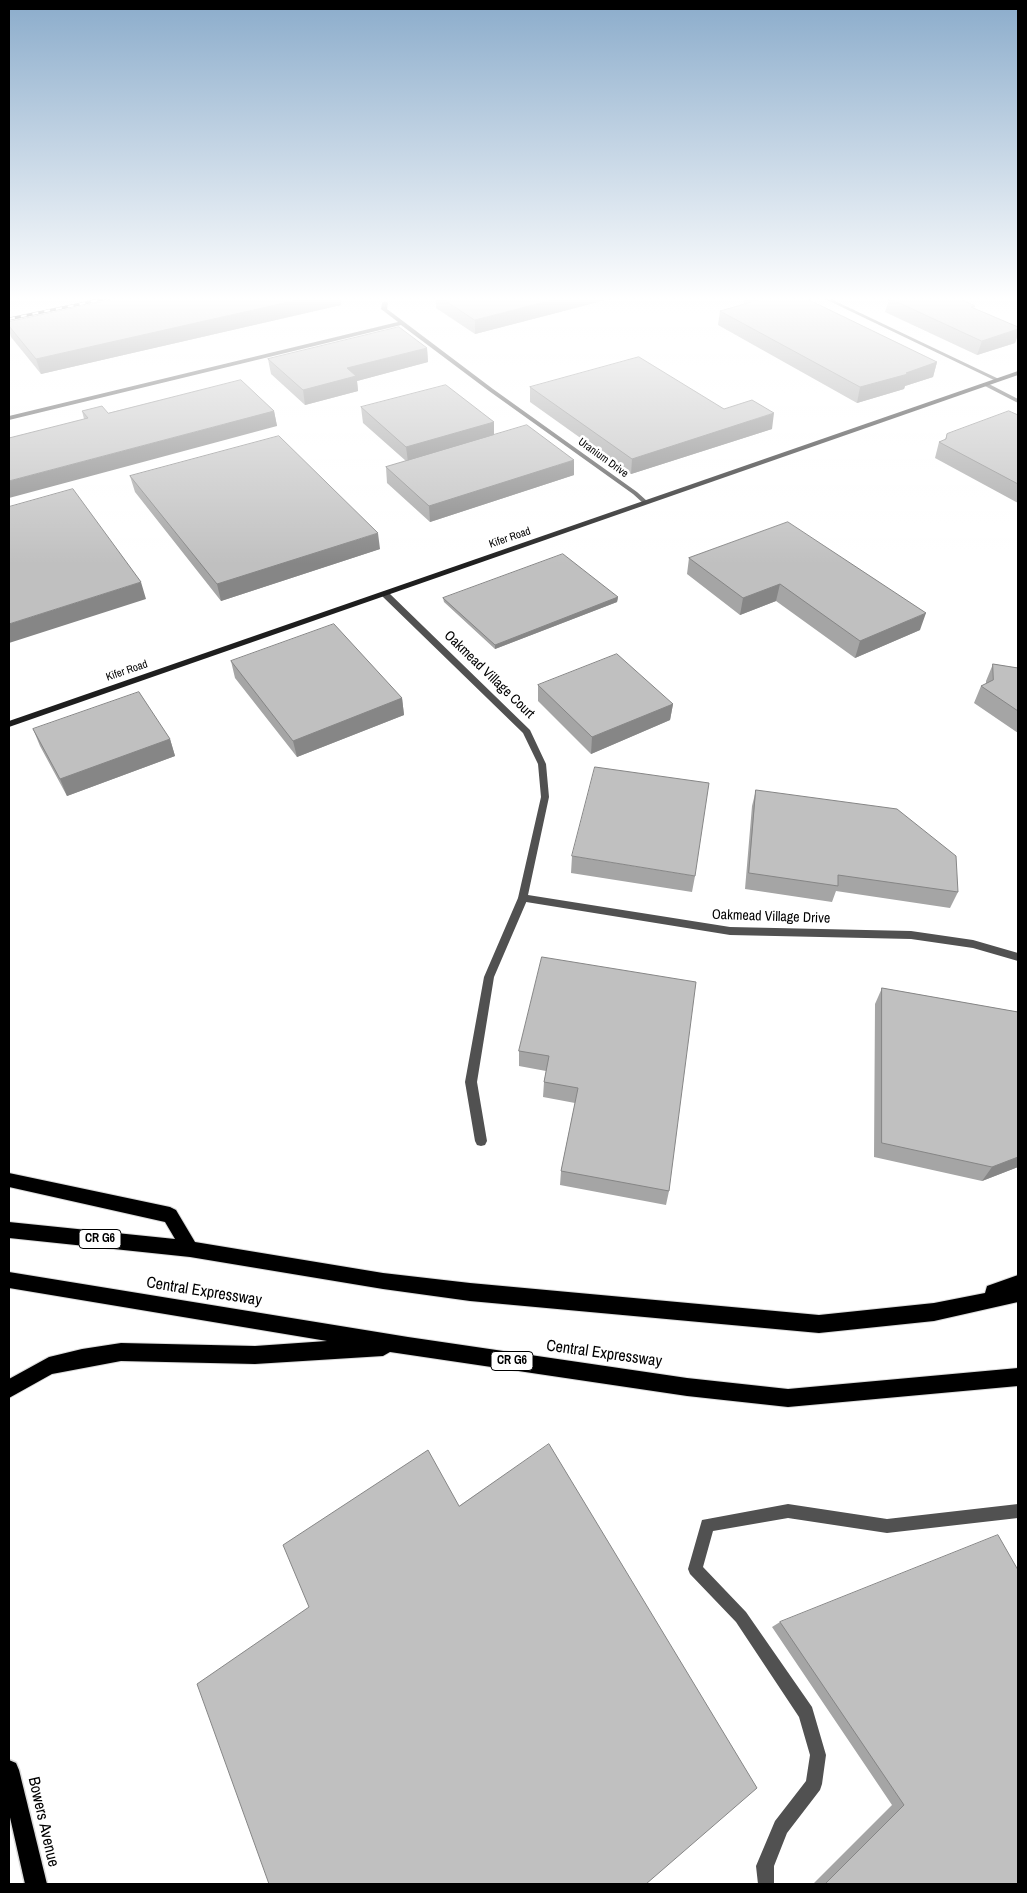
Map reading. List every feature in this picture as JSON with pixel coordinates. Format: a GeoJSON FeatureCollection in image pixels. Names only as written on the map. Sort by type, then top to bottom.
{"type":"FeatureCollection","features":[{"type":"Feature","properties":{"kind":"highway"},"geometry":{"type":"LineString","coordinates":[[9,1180],[170,1215],[190,1249]]}},
{"type":"Feature","properties":{"kind":"highway","name":"CR G6"},"geometry":{"type":"LineString","coordinates":[[9,1230],[190,1249],[382,1281],[573,1303],[819,1324],[934,1312],[1018,1294]]}},
{"type":"Feature","properties":{"kind":"highway","name":"Central Expressway"},"geometry":{"type":"LineString","coordinates":[[9,1280],[408,1346],[687,1387],[788,1398],[1018,1377]]}},
{"type":"Feature","properties":{"kind":"highway"},"geometry":{"type":"LineString","coordinates":[[934,1312],[1018,1283]]}},
{"type":"Feature","properties":{"kind":"highway"},"geometry":{"type":"LineString","coordinates":[[9,1389],[49,1366],[82,1358],[121,1352],[255,1355],[408,1346]]}},
{"type":"Feature","properties":{"kind":"main road","name":"Kifer Road"},"geometry":{"type":"LineString","coordinates":[[9,724],[975,387]]}},
{"type":"Feature","properties":{"kind":"main road","name":"Bowers Avenue"},"geometry":{"type":"LineString","coordinates":[[9,1770],[36,1884]]}},
{"type":"Feature","properties":{"kind":"street"},"geometry":{"type":"LineString","coordinates":[[9,418],[136,387]]}},
{"type":"Feature","properties":{"kind":"street","name":"Uranium Drive"},"geometry":{"type":"LineString","coordinates":[[489,387],[645,502]]}},
{"type":"Feature","properties":{"kind":"street"},"geometry":{"type":"LineString","coordinates":[[991,387],[1018,401]]}},
{"type":"Feature","properties":{"kind":"street","name":"Oakmead Village Court"},"geometry":{"type":"LineString","coordinates":[[385,594],[528,732],[542,764],[546,797],[523,898],[489,978],[471,1082],[481,1141]]}},
{"type":"Feature","properties":{"kind":"street","name":"Oakmead Village Drive"},"geometry":{"type":"LineString","coordinates":[[523,898],[723,931],[911,935],[973,944],[1018,957]]}},
{"type":"Feature","properties":{"kind":"street"},"geometry":{"type":"LineString","coordinates":[[766,1884],[765,1866],[781,1827],[814,1784],[818,1755],[806,1713],[741,1617],[695,1569],[707,1525],[788,1511],[887,1526],[1018,1512]]}},
{"type":"Feature","properties":{"kind":"building"},"geometry":{"type":"Polygon","coordinates":[[[211,387],[249,387],[274,411],[9,481],[9,438],[88,418],[82,411],[102,406],[108,413],[211,387]]]}},
{"type":"Feature","properties":{"kind":"building"},"geometry":{"type":"Polygon","coordinates":[[[300,387],[313,387],[303,390],[300,387]]]}},
{"type":"Feature","properties":{"kind":"building"},"geometry":{"type":"Polygon","coordinates":[[[437,387],[449,387],[494,422],[406,447],[361,407],[437,387]]]}},
{"type":"Feature","properties":{"kind":"building"},"geometry":{"type":"Polygon","coordinates":[[[530,387],[689,387],[724,409],[752,400],[774,413],[632,459],[530,387]]]}},
{"type":"Feature","properties":{"kind":"building"},"geometry":{"type":"Polygon","coordinates":[[[1009,411],[1018,415],[1018,484],[939,442],[946,439],[947,434],[1009,411]]]}},
{"type":"Feature","properties":{"kind":"building"},"geometry":{"type":"Polygon","coordinates":[[[527,425],[574,460],[429,506],[386,467],[527,425]]]}},
{"type":"Feature","properties":{"kind":"building"},"geometry":{"type":"Polygon","coordinates":[[[279,436],[378,533],[217,584],[130,476],[279,436]]]}},
{"type":"Feature","properties":{"kind":"building"},"geometry":{"type":"Polygon","coordinates":[[[73,489],[141,582],[9,624],[9,507],[73,489]]]}},
{"type":"Feature","properties":{"kind":"building"},"geometry":{"type":"Polygon","coordinates":[[[788,522],[926,613],[860,641],[780,584],[743,598],[689,558],[788,522]]]}},
{"type":"Feature","properties":{"kind":"building"},"geometry":{"type":"Polygon","coordinates":[[[563,554],[618,597],[495,645],[443,598],[563,554]]]}},
{"type":"Feature","properties":{"kind":"building"},"geometry":{"type":"Polygon","coordinates":[[[334,624],[402,698],[293,741],[231,661],[334,624]]]}},
{"type":"Feature","properties":{"kind":"building"},"geometry":{"type":"Polygon","coordinates":[[[617,654],[673,704],[592,737],[538,685],[617,654]]]}},
{"type":"Feature","properties":{"kind":"building"},"geometry":{"type":"Polygon","coordinates":[[[993,664],[1018,668],[1018,711],[981,686],[993,680],[993,664]]]}},
{"type":"Feature","properties":{"kind":"building"},"geometry":{"type":"Polygon","coordinates":[[[139,692],[170,739],[60,779],[33,729],[139,692]]]}},
{"type":"Feature","properties":{"kind":"building"},"geometry":{"type":"Polygon","coordinates":[[[595,767],[709,783],[695,876],[572,856],[595,767]]]}},
{"type":"Feature","properties":{"kind":"building"},"geometry":{"type":"Polygon","coordinates":[[[756,790],[897,809],[956,856],[958,892],[838,875],[838,886],[749,873],[756,790]]]}},
{"type":"Feature","properties":{"kind":"building"},"geometry":{"type":"Polygon","coordinates":[[[542,957],[696,982],[669,1191],[561,1171],[578,1088],[544,1082],[549,1056],[519,1051],[542,957]]]}},
{"type":"Feature","properties":{"kind":"building"},"geometry":{"type":"Polygon","coordinates":[[[882,988],[1018,1012],[1018,1157],[992,1167],[882,1143],[882,988]]]}},
{"type":"Feature","properties":{"kind":"building"},"geometry":{"type":"Polygon","coordinates":[[[549,1444],[757,1788],[646,1884],[269,1884],[197,1684],[309,1607],[283,1545],[428,1450],[459,1506],[549,1444]]]}},
{"type":"Feature","properties":{"kind":"building"},"geometry":{"type":"Polygon","coordinates":[[[998,1535],[1018,1570],[1018,1884],[825,1884],[904,1805],[780,1622],[998,1535]]]}}]}
